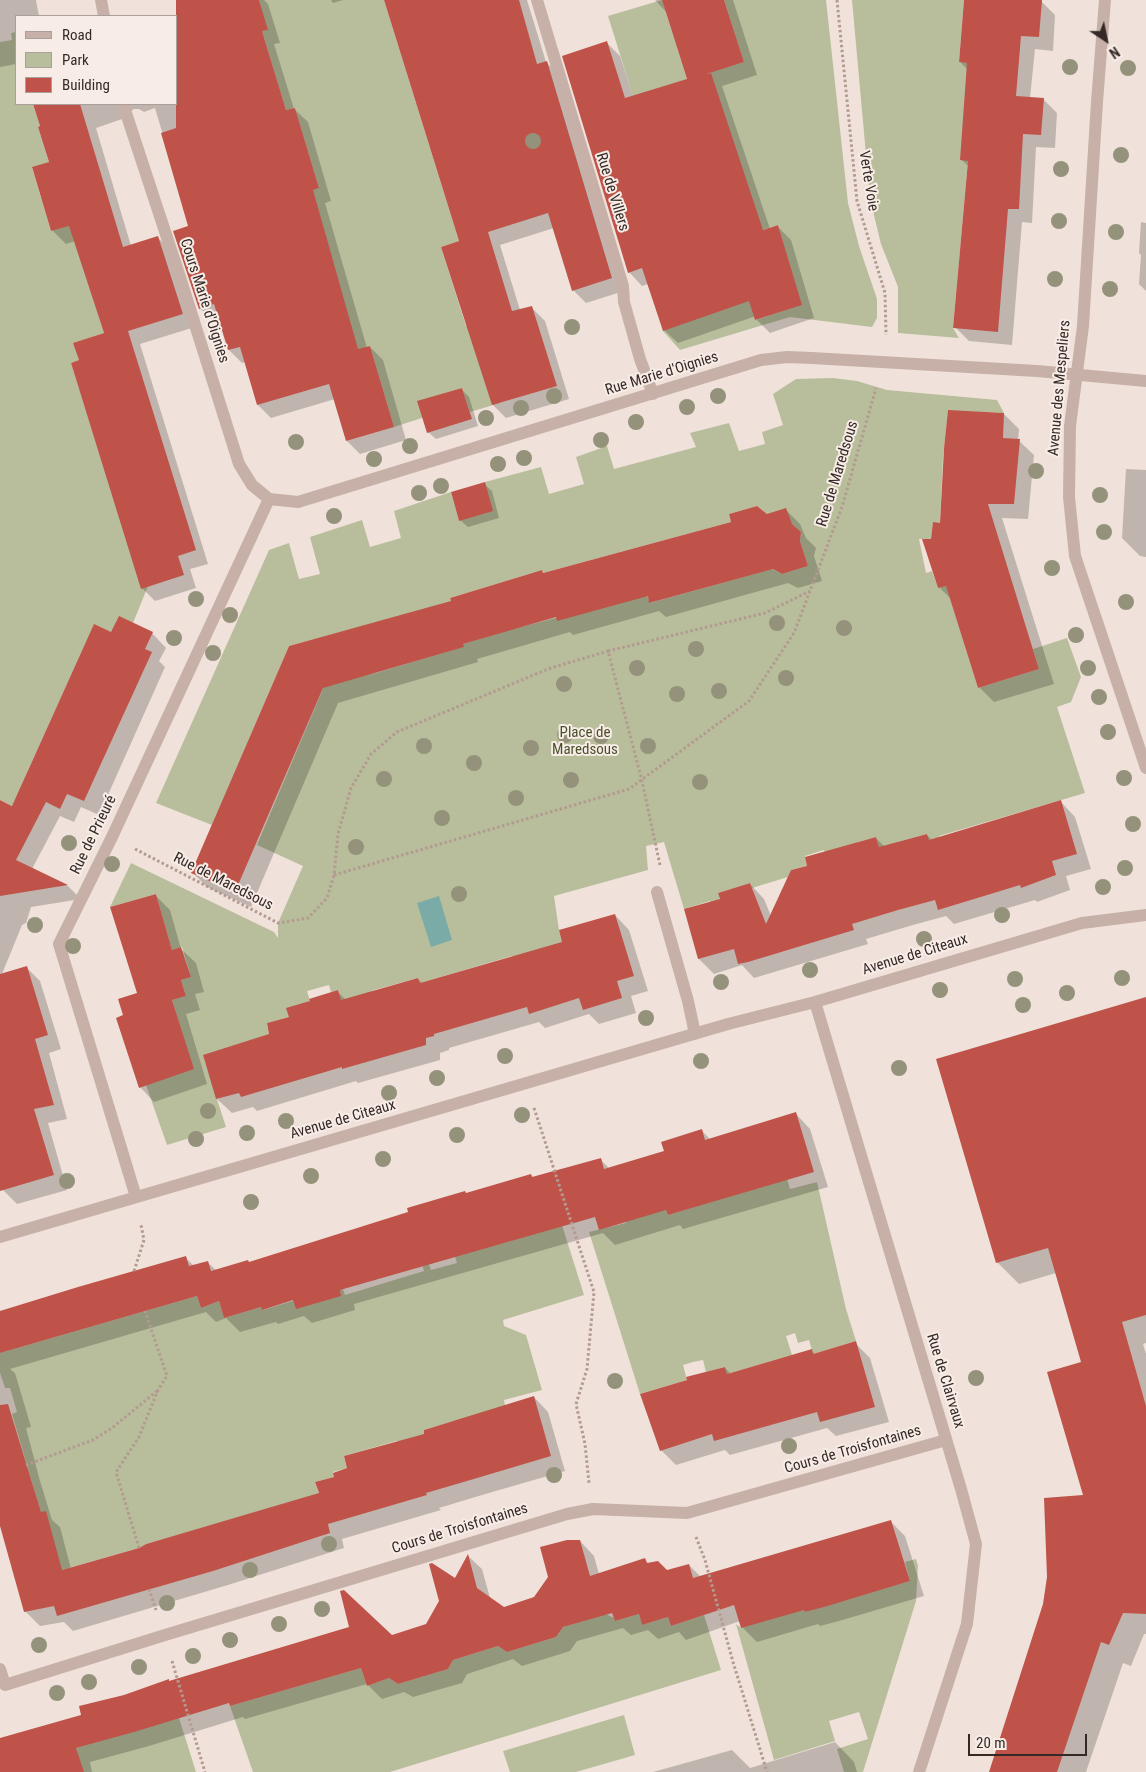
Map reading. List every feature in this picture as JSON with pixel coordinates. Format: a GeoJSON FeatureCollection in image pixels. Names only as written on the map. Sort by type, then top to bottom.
{"type":"FeatureCollection","features":[{"type":"Feature","properties":{"kind":"street"},"geometry":{"type":"LineString","coordinates":[[101,0],[104,15]]}},
{"type":"Feature","properties":{"kind":"street","name":"Rue de Villers"},"geometry":{"type":"LineString","coordinates":[[537,0],[623,286],[624,302],[652,394]]}},
{"type":"Feature","properties":{"kind":"street","name":"Avenue des Mespeliers"},"geometry":{"type":"LineString","coordinates":[[1105,0],[1083,326],[1070,426],[1069,488],[1074,556],[1146,768]]}},
{"type":"Feature","properties":{"kind":"street","name":"Cours Marie d'Oignies"},"geometry":{"type":"LineString","coordinates":[[123,105],[239,464],[252,484],[268,499]]}},
{"type":"Feature","properties":{"kind":"street","name":"Rue Marie d'Oignies"},"geometry":{"type":"LineString","coordinates":[[268,499],[298,502],[761,360],[788,356],[1037,371],[1146,381]]}},
{"type":"Feature","properties":{"kind":"street","name":"Rue de Prieuré"},"geometry":{"type":"LineString","coordinates":[[136,1197],[59,944],[112,837],[268,499]]}},
{"type":"Feature","properties":{"kind":"street"},"geometry":{"type":"LineString","coordinates":[[657,892],[688,1001],[695,1034]]}},
{"type":"Feature","properties":{"kind":"street","name":"Avenue de Citeaux"},"geometry":{"type":"LineString","coordinates":[[0,1237],[1082,923],[1146,915]]}},
{"type":"Feature","properties":{"kind":"street","name":"Rue de Clairvaux"},"geometry":{"type":"LineString","coordinates":[[815,1002],[976,1544],[967,1624],[919,1772]]}},
{"type":"Feature","properties":{"kind":"street","name":"Cours de Troisfontaines"},"geometry":{"type":"LineString","coordinates":[[0,1669],[4,1684],[558,1517],[592,1509],[687,1513],[946,1440]]}},
{"type":"Feature","properties":{"kind":"path","name":"Verte Voie"},"geometry":{"type":"LineString","coordinates":[[837,0],[857,201],[885,293],[887,328],[884,362]]}},
{"type":"Feature","properties":{"kind":"path","name":"Rue de Maredsous"},"geometry":{"type":"LineString","coordinates":[[810,591],[842,507],[884,362]]}},
{"type":"Feature","properties":{"kind":"path"},"geometry":{"type":"LineString","coordinates":[[810,591],[794,633],[749,701],[629,789],[334,875],[338,834],[351,788],[371,754],[397,732],[548,669],[608,651],[765,613],[810,591]]}},
{"type":"Feature","properties":{"kind":"path"},"geometry":{"type":"LineString","coordinates":[[608,651],[642,781],[661,871],[657,892]]}},
{"type":"Feature","properties":{"kind":"path","name":"Rue de Maredsous"},"geometry":{"type":"LineString","coordinates":[[112,837],[278,923],[308,918],[328,898],[334,875]]}},
{"type":"Feature","properties":{"kind":"path"},"geometry":{"type":"LineString","coordinates":[[525,1084],[594,1292],[587,1370],[576,1404],[586,1444],[592,1509]]}},
{"type":"Feature","properties":{"kind":"path"},"geometry":{"type":"LineString","coordinates":[[134,1271],[144,1240],[136,1197]]}},
{"type":"Feature","properties":{"kind":"path"},"geometry":{"type":"LineString","coordinates":[[139,1548],[116,1472],[139,1437],[158,1390],[167,1376],[145,1311]]}},
{"type":"Feature","properties":{"kind":"path"},"geometry":{"type":"LineString","coordinates":[[26,1465],[93,1440],[112,1428],[158,1390]]}},
{"type":"Feature","properties":{"kind":"path"},"geometry":{"type":"LineString","coordinates":[[687,1513],[704,1560],[767,1772]]}},
{"type":"Feature","properties":{"kind":"path"},"geometry":{"type":"LineString","coordinates":[[165,1634],[205,1772]]}},
{"type":"Feature","properties":{"kind":"green space"},"geometry":{"type":"Polygon","coordinates":[[[259,0],[384,0],[459,241],[441,247],[466,326],[477,323],[500,403],[470,412],[462,388],[440,395],[422,418],[394,427],[370,346],[347,353],[312,190],[319,188],[295,108],[286,110],[262,31],[267,30],[259,0]]]}},
{"type":"Feature","properties":{"kind":"green space"},"geometry":{"type":"Polygon","coordinates":[[[662,0],[687,79],[730,239],[756,320],[801,305],[778,225],[755,232],[736,151],[710,72],[744,62],[724,0],[826,0],[848,203],[859,246],[877,299],[877,318],[872,327],[790,317],[680,350],[663,331],[633,96],[608,16],[662,0]]]}},
{"type":"Feature","properties":{"kind":"green space"},"geometry":{"type":"Polygon","coordinates":[[[852,0],[964,0],[959,62],[967,63],[968,161],[953,328],[959,338],[898,333],[898,287],[881,244],[870,199],[852,0]]]}},
{"type":"Feature","properties":{"kind":"green space"},"geometry":{"type":"Polygon","coordinates":[[[15,32],[15,105],[33,105],[49,162],[32,168],[51,231],[70,225],[104,333],[74,343],[79,360],[71,363],[98,449],[148,586],[133,623],[111,632],[94,625],[26,775],[19,809],[0,800],[0,42],[12,40],[11,33],[15,32]]]}},
{"type":"Feature","properties":{"kind":"green space","name":"Place de Maredsous"},"geometry":{"type":"Polygon","coordinates":[[[833,378],[857,381],[887,390],[997,400],[1004,413],[948,411],[943,457],[940,523],[933,523],[931,539],[919,539],[926,573],[932,571],[938,588],[946,585],[978,688],[1039,669],[1033,649],[1067,638],[1081,677],[1071,702],[1057,707],[1085,793],[939,836],[941,842],[930,845],[927,834],[898,842],[882,857],[876,837],[858,842],[829,865],[824,850],[805,856],[807,866],[791,870],[788,877],[752,888],[750,883],[718,893],[721,903],[711,906],[710,901],[684,909],[664,842],[646,846],[648,870],[554,896],[559,930],[564,947],[514,961],[512,956],[420,983],[418,978],[374,990],[343,1009],[338,990],[331,992],[329,985],[307,991],[310,1001],[289,1017],[267,1023],[269,1034],[204,1059],[226,1127],[167,1145],[146,1085],[184,1039],[172,1000],[186,996],[181,980],[191,977],[182,947],[172,950],[156,894],[110,907],[131,863],[274,932],[278,938],[278,923],[303,866],[257,845],[325,684],[376,673],[463,647],[463,644],[509,630],[647,595],[650,603],[772,569],[782,574],[808,566],[800,541],[801,532],[792,524],[767,514],[757,506],[729,514],[731,522],[543,573],[542,570],[450,598],[451,602],[289,646],[212,825],[156,803],[269,550],[289,543],[299,579],[320,574],[310,537],[362,520],[370,547],[401,538],[394,511],[451,492],[459,521],[485,482],[541,467],[549,494],[584,484],[576,457],[607,446],[614,469],[696,447],[690,433],[729,423],[739,451],[765,444],[762,432],[783,425],[773,394],[796,379],[833,378]]]}},
{"type":"Feature","properties":{"kind":"green space"},"geometry":{"type":"Polygon","coordinates":[[[785,1172],[790,1189],[817,1182],[846,1309],[856,1341],[813,1354],[809,1340],[798,1343],[795,1333],[786,1336],[792,1355],[727,1374],[725,1367],[706,1372],[703,1360],[693,1362],[683,1365],[687,1380],[640,1394],[589,1232],[626,1223],[625,1219],[665,1207],[668,1215],[734,1195],[785,1172]]]}},
{"type":"Feature","properties":{"kind":"green space"},"geometry":{"type":"Polygon","coordinates":[[[562,1225],[584,1295],[503,1320],[504,1326],[526,1335],[542,1390],[504,1400],[506,1411],[450,1422],[424,1430],[426,1442],[396,1441],[344,1456],[347,1468],[333,1472],[334,1477],[315,1482],[319,1494],[58,1571],[12,1414],[17,1412],[10,1388],[5,1388],[0,1373],[0,1353],[197,1296],[201,1308],[219,1301],[224,1318],[261,1307],[263,1310],[342,1286],[345,1295],[424,1271],[421,1260],[427,1258],[431,1270],[457,1263],[453,1250],[504,1243],[562,1225]]]}},
{"type":"Feature","properties":{"kind":"green space"},"geometry":{"type":"Polygon","coordinates":[[[916,1559],[918,1566],[916,1601],[863,1772],[844,1772],[837,1749],[868,1739],[859,1712],[829,1721],[835,1741],[774,1760],[736,1624],[741,1628],[802,1603],[805,1612],[910,1581],[905,1562],[916,1559]]]}},
{"type":"Feature","properties":{"kind":"green space"},"geometry":{"type":"Polygon","coordinates":[[[606,1614],[614,1618],[615,1621],[639,1614],[642,1625],[668,1617],[671,1626],[704,1615],[721,1670],[390,1772],[253,1772],[230,1706],[361,1668],[367,1686],[389,1678],[398,1684],[448,1669],[453,1660],[498,1646],[507,1652],[556,1637],[563,1627],[606,1614]]]}},
{"type":"Feature","properties":{"kind":"green space"},"geometry":{"type":"Polygon","coordinates":[[[624,1715],[635,1755],[576,1772],[510,1772],[503,1751],[624,1715]]]}},
{"type":"Feature","properties":{"kind":"green space"},"geometry":{"type":"Polygon","coordinates":[[[179,1718],[196,1772],[82,1772],[76,1748],[179,1718]]]}},
{"type":"Feature","properties":{"kind":"water"},"geometry":{"type":"Polygon","coordinates":[[[439,896],[452,940],[431,947],[417,903],[439,896]]]}},
{"type":"Feature","properties":{"kind":"building"},"geometry":{"type":"Polygon","coordinates":[[[176,0],[259,0],[268,30],[262,31],[286,110],[295,108],[319,188],[313,190],[358,349],[370,346],[394,427],[346,441],[329,384],[257,405],[240,347],[228,350],[214,304],[199,309],[173,231],[188,226],[161,133],[176,128],[176,105],[178,105],[178,15],[176,15],[176,0]]]}},
{"type":"Feature","properties":{"kind":"building"},"geometry":{"type":"Polygon","coordinates":[[[384,0],[519,0],[537,64],[547,61],[612,278],[572,291],[548,213],[488,232],[512,311],[532,306],[557,386],[492,405],[441,247],[459,241],[384,0]]]}},
{"type":"Feature","properties":{"kind":"building"},"geometry":{"type":"Polygon","coordinates":[[[662,0],[724,0],[744,62],[706,74],[711,73],[763,230],[778,225],[802,305],[755,320],[749,301],[663,331],[642,268],[628,273],[562,56],[607,41],[625,98],[687,79],[662,0]]]}},
{"type":"Feature","properties":{"kind":"building"},"geometry":{"type":"Polygon","coordinates":[[[964,0],[1042,0],[1039,37],[1021,36],[1016,96],[1044,98],[1041,135],[1023,134],[1019,209],[1008,209],[998,332],[953,328],[968,161],[960,160],[967,63],[959,62],[964,0]]]}},
{"type":"Feature","properties":{"kind":"building"},"geometry":{"type":"Polygon","coordinates":[[[33,105],[80,105],[123,247],[158,236],[183,314],[128,331],[196,550],[178,556],[184,575],[141,589],[71,363],[79,360],[73,343],[104,333],[69,226],[51,231],[32,167],[49,162],[38,127],[40,126],[33,105]]]}},
{"type":"Feature","properties":{"kind":"building"},"geometry":{"type":"Polygon","coordinates":[[[462,388],[472,419],[427,433],[417,401],[462,388]]]}},
{"type":"Feature","properties":{"kind":"building"},"geometry":{"type":"Polygon","coordinates":[[[948,410],[1004,413],[1003,438],[1020,439],[1014,504],[988,504],[1039,669],[978,688],[946,586],[938,588],[922,539],[931,539],[933,522],[940,523],[948,410]]]}},
{"type":"Feature","properties":{"kind":"building"},"geometry":{"type":"Polygon","coordinates":[[[485,482],[493,511],[459,521],[451,492],[485,482]]]}},
{"type":"Feature","properties":{"kind":"building"},"geometry":{"type":"Polygon","coordinates":[[[757,506],[767,514],[786,508],[792,524],[801,532],[800,541],[808,566],[782,574],[773,569],[649,603],[648,596],[557,621],[556,617],[463,644],[464,647],[323,688],[235,892],[191,873],[289,646],[451,601],[450,598],[542,570],[543,573],[731,522],[729,514],[757,506]]]}},
{"type":"Feature","properties":{"kind":"building"},"geometry":{"type":"Polygon","coordinates":[[[119,616],[153,632],[145,649],[152,652],[84,801],[67,794],[60,809],[46,802],[16,860],[68,885],[0,896],[0,800],[12,806],[94,624],[111,632],[119,616]]]}},
{"type":"Feature","properties":{"kind":"building"},"geometry":{"type":"Polygon","coordinates":[[[1061,800],[1077,854],[1052,861],[1056,875],[1021,888],[1020,885],[938,910],[935,900],[898,910],[852,924],[854,930],[748,962],[738,964],[734,949],[698,959],[684,909],[720,899],[718,893],[750,883],[766,924],[791,870],[807,866],[805,857],[876,837],[879,847],[927,834],[929,840],[1061,800]]]}},
{"type":"Feature","properties":{"kind":"building"},"geometry":{"type":"Polygon","coordinates":[[[156,894],[172,950],[181,947],[191,977],[181,980],[186,996],[172,1000],[194,1069],[139,1088],[116,1018],[123,1015],[118,999],[137,993],[110,907],[156,894]]]}},
{"type":"Feature","properties":{"kind":"building"},"geometry":{"type":"Polygon","coordinates":[[[615,914],[634,976],[617,981],[622,998],[583,1010],[579,998],[529,1014],[527,1007],[434,1034],[434,1036],[426,1038],[426,1045],[342,1069],[342,1067],[241,1097],[239,1093],[216,1099],[203,1055],[269,1034],[267,1023],[289,1017],[286,1008],[338,990],[341,1000],[418,978],[420,983],[562,942],[559,930],[615,914]]]}},
{"type":"Feature","properties":{"kind":"building"},"geometry":{"type":"Polygon","coordinates":[[[27,966],[48,1035],[35,1039],[54,1105],[34,1109],[54,1175],[0,1191],[0,974],[27,966]]]}},
{"type":"Feature","properties":{"kind":"building"},"geometry":{"type":"Polygon","coordinates":[[[1146,997],[1146,1315],[1122,1322],[1146,1406],[1146,1614],[1123,1613],[1109,1645],[1101,1642],[1057,1772],[989,1772],[1043,1604],[1047,1577],[1044,1498],[1083,1495],[1047,1372],[1081,1362],[1048,1248],[996,1263],[936,1059],[1146,997]]]}},
{"type":"Feature","properties":{"kind":"building"},"geometry":{"type":"Polygon","coordinates":[[[796,1112],[814,1172],[668,1215],[666,1210],[599,1230],[595,1217],[340,1290],[341,1296],[296,1309],[293,1300],[262,1310],[261,1307],[224,1318],[219,1301],[201,1308],[197,1296],[0,1353],[0,1311],[78,1287],[186,1256],[189,1266],[208,1261],[211,1271],[248,1260],[249,1262],[408,1212],[407,1208],[465,1191],[466,1193],[531,1174],[532,1177],[601,1158],[604,1169],[664,1151],[661,1142],[702,1129],[705,1140],[796,1112]]]}},
{"type":"Feature","properties":{"kind":"building"},"geometry":{"type":"Polygon","coordinates":[[[856,1341],[875,1407],[820,1422],[817,1412],[714,1441],[712,1434],[660,1451],[640,1394],[687,1380],[686,1377],[725,1367],[727,1374],[812,1349],[813,1354],[856,1341]]]}},
{"type":"Feature","properties":{"kind":"building"},"geometry":{"type":"Polygon","coordinates":[[[534,1396],[551,1456],[328,1524],[330,1533],[213,1571],[57,1616],[54,1606],[24,1612],[0,1526],[0,1405],[8,1404],[41,1512],[46,1511],[62,1570],[319,1493],[315,1482],[334,1477],[333,1473],[347,1468],[344,1456],[424,1434],[424,1430],[534,1396]]]}},
{"type":"Feature","properties":{"kind":"building"},"geometry":{"type":"Polygon","coordinates":[[[891,1520],[910,1581],[824,1607],[805,1612],[804,1610],[741,1628],[734,1605],[671,1626],[668,1617],[642,1625],[639,1614],[615,1621],[612,1613],[563,1627],[556,1637],[507,1652],[498,1646],[453,1660],[448,1669],[398,1684],[389,1678],[367,1686],[361,1668],[230,1706],[229,1703],[76,1748],[84,1772],[0,1772],[0,1738],[81,1715],[79,1706],[124,1695],[169,1679],[169,1681],[349,1627],[340,1591],[344,1590],[392,1635],[426,1624],[439,1601],[429,1564],[432,1563],[455,1578],[468,1554],[477,1588],[504,1607],[534,1597],[548,1577],[540,1547],[567,1540],[580,1540],[590,1576],[645,1558],[647,1563],[658,1561],[667,1570],[689,1564],[693,1578],[891,1520]]]}}]}
